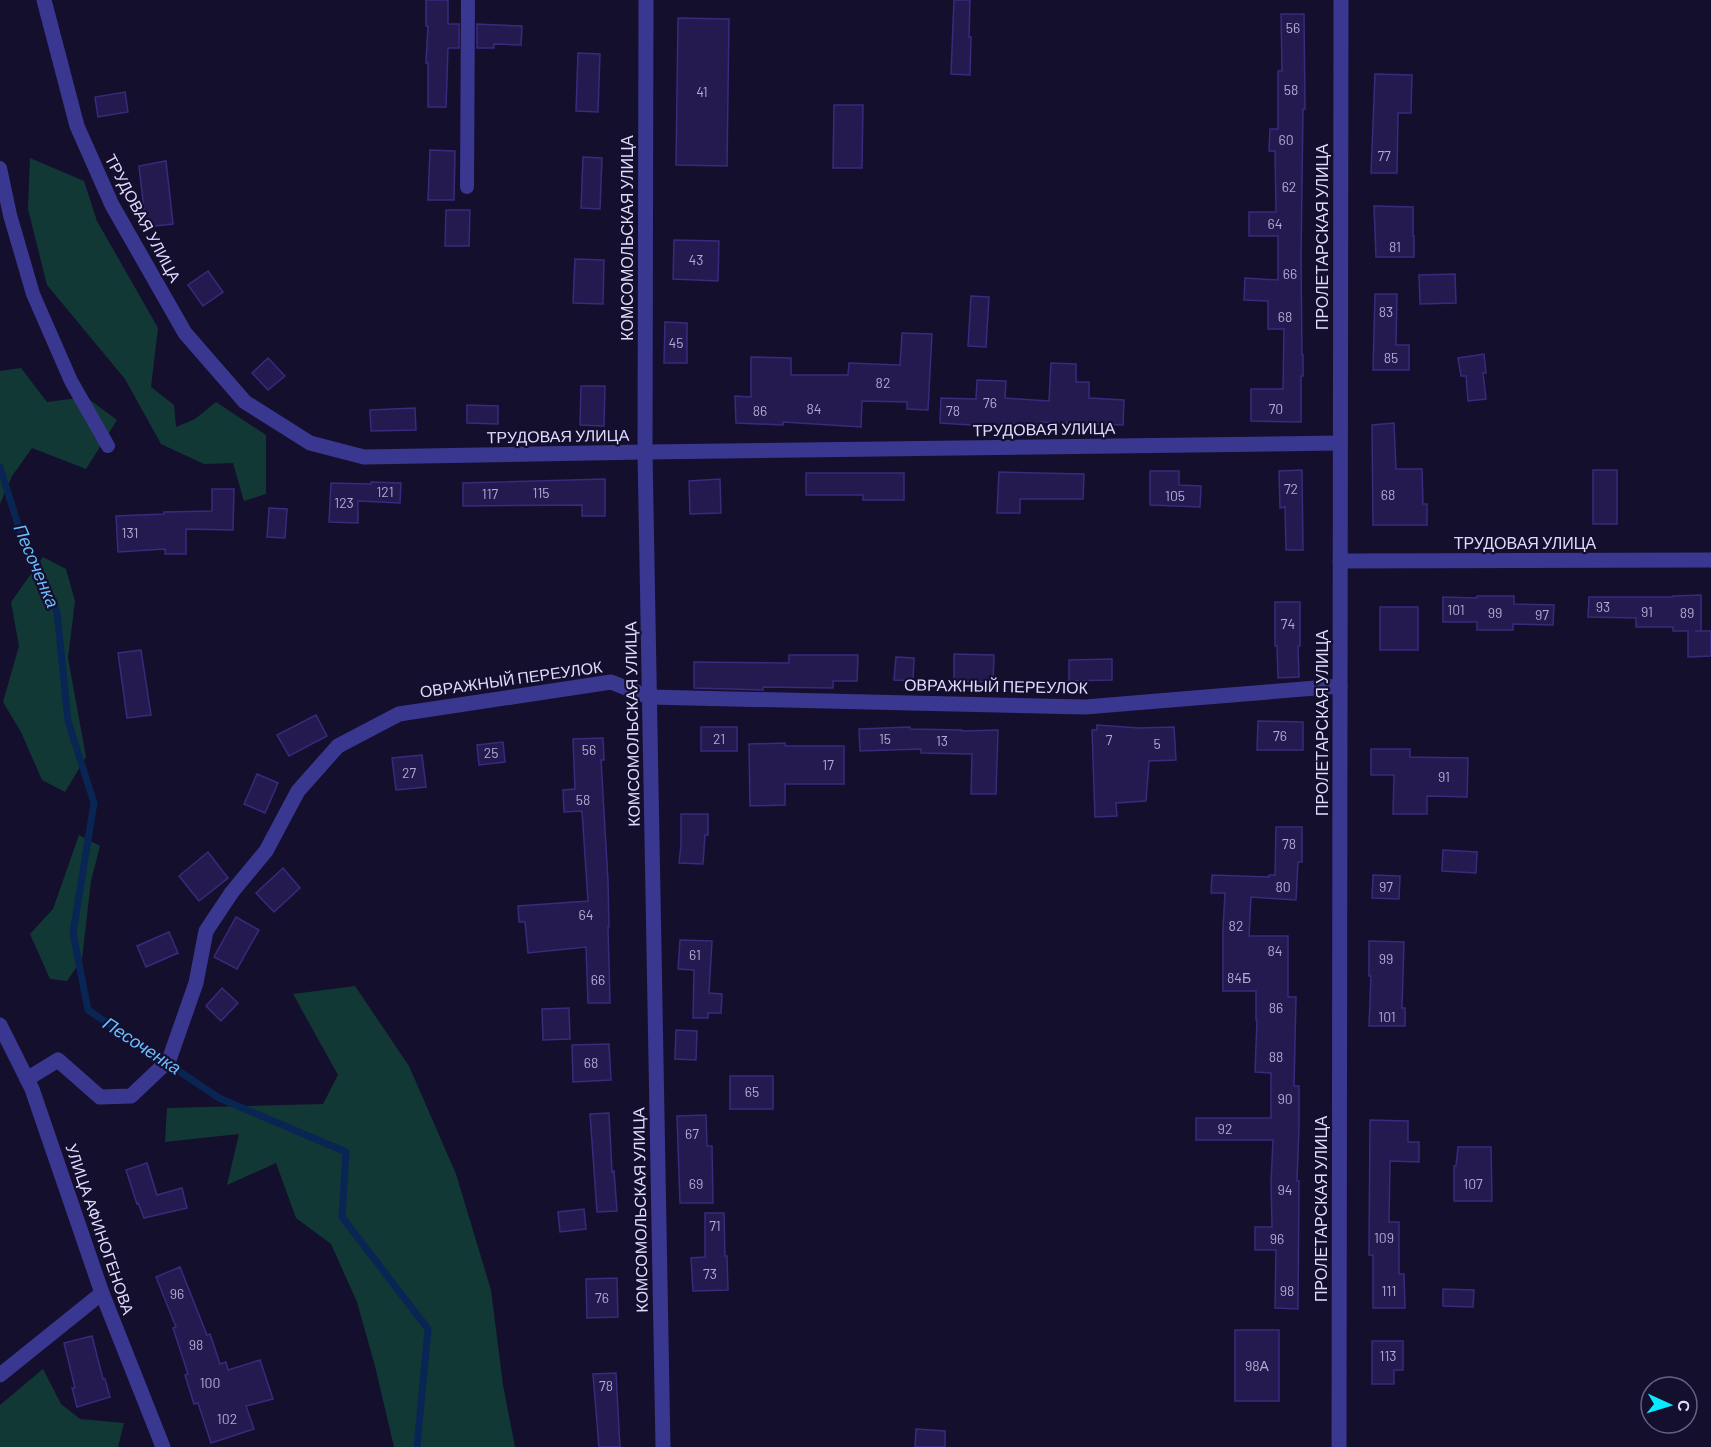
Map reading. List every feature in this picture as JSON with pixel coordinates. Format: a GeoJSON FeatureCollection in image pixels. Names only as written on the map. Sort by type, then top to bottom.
{"type":"FeatureCollection","features":[{"type":"Feature","properties":{"kind":"street","name":"ТРУДОВАЯ УЛИЦА"},"geometry":{"type":"LineString","coordinates":[[44,0],[77,126],[112,205],[185,333],[245,402],[310,443],[364,458],[1340,443]]}},
{"type":"Feature","properties":{"kind":"street","name":"КОМСОМОЛЬСКАЯ УЛИЦА"},"geometry":{"type":"LineString","coordinates":[[646,0],[645,452],[663,1447]]}},
{"type":"Feature","properties":{"kind":"street","name":"ПРОЛЕТАРСКАЯ УЛИЦА"},"geometry":{"type":"LineString","coordinates":[[1339,1447],[1341,0]]}},
{"type":"Feature","properties":{"kind":"street","name":"ТРУДОВАЯ УЛИЦА"},"geometry":{"type":"LineString","coordinates":[[1340,561],[1711,560]]}},
{"type":"Feature","properties":{"kind":"street","name":"ОВРАЖНЫЙ ПЕРЕУЛОК"},"geometry":{"type":"LineString","coordinates":[[27,1079],[58,1060],[100,1097],[131,1096],[169,1060],[196,983],[206,931],[232,892],[266,851],[298,791],[338,746],[399,714],[611,682],[649,697],[1085,707],[1340,686]]}},
{"type":"Feature","properties":{"kind":"street","name":"УЛИЦА АФИНОГЕНОВА"},"geometry":{"type":"LineString","coordinates":[[0,1025],[32,1089],[102,1293],[163,1447]]}},
{"type":"Feature","properties":{"kind":"street"},"geometry":{"type":"LineString","coordinates":[[0,1375],[102,1293]]}},
{"type":"Feature","properties":{"kind":"lane"},"geometry":{"type":"LineString","coordinates":[[467,188],[468,0]]}},
{"type":"Feature","properties":{"kind":"lane"},"geometry":{"type":"LineString","coordinates":[[0,168],[10,215],[33,294],[71,381],[108,446]]}},
{"type":"Feature","properties":{"kind":"green space"},"geometry":{"type":"Polygon","coordinates":[[[30,158],[84,181],[97,221],[158,328],[151,387],[174,405],[176,427],[195,419],[216,402],[266,435],[266,494],[244,501],[233,463],[204,464],[161,444],[125,379],[47,285],[28,209],[30,158]]]}},
{"type":"Feature","properties":{"kind":"green space"},"geometry":{"type":"Polygon","coordinates":[[[21,368],[47,402],[86,397],[117,420],[86,469],[32,448],[12,476],[0,504],[0,371],[21,368]]]}},
{"type":"Feature","properties":{"kind":"green space"},"geometry":{"type":"Polygon","coordinates":[[[43,557],[66,569],[75,601],[68,658],[86,757],[65,792],[42,780],[21,732],[3,702],[19,646],[11,602],[43,557]]]}},
{"type":"Feature","properties":{"kind":"green space"},"geometry":{"type":"Polygon","coordinates":[[[79,835],[100,846],[91,881],[82,959],[67,981],[50,979],[30,934],[53,909],[79,835]]]}},
{"type":"Feature","properties":{"kind":"green space"},"geometry":{"type":"Polygon","coordinates":[[[355,986],[409,1066],[456,1174],[491,1290],[503,1385],[515,1447],[394,1447],[357,1302],[331,1244],[296,1218],[276,1163],[227,1185],[239,1134],[165,1142],[167,1108],[323,1104],[338,1075],[293,994],[355,986]]]}},
{"type":"Feature","properties":{"kind":"green space"},"geometry":{"type":"Polygon","coordinates":[[[43,1369],[61,1404],[80,1419],[124,1423],[118,1447],[0,1447],[0,1405],[43,1369]]]}},
{"type":"Feature","properties":{"kind":"building"},"geometry":{"type":"Polygon","coordinates":[[[426,0],[448,0],[448,24],[459,24],[459,48],[448,48],[446,107],[428,107],[426,0]]]}},
{"type":"Feature","properties":{"kind":"building"},"geometry":{"type":"Polygon","coordinates":[[[954,0],[970,0],[970,75],[951,74],[954,0]]]}},
{"type":"Feature","properties":{"kind":"building"},"geometry":{"type":"Polygon","coordinates":[[[1281,14],[1304,14],[1301,422],[1251,421],[1251,389],[1283,389],[1284,329],[1268,329],[1268,301],[1244,300],[1245,278],[1278,280],[1278,236],[1249,236],[1249,212],[1276,212],[1275,151],[1269,151],[1270,129],[1278,129],[1278,71],[1282,71],[1281,14]]]}},
{"type":"Feature","properties":{"kind":"building"},"geometry":{"type":"Polygon","coordinates":[[[678,18],[729,19],[727,166],[676,165],[678,18]]]}},
{"type":"Feature","properties":{"kind":"building"},"geometry":{"type":"Polygon","coordinates":[[[477,24],[522,26],[521,45],[494,44],[494,48],[477,48],[477,24]]]}},
{"type":"Feature","properties":{"kind":"building"},"geometry":{"type":"Polygon","coordinates":[[[578,53],[600,54],[598,112],[576,111],[578,53]]]}},
{"type":"Feature","properties":{"kind":"building"},"geometry":{"type":"Polygon","coordinates":[[[1375,74],[1412,75],[1411,113],[1398,113],[1397,173],[1371,173],[1375,74]]]}},
{"type":"Feature","properties":{"kind":"building"},"geometry":{"type":"Polygon","coordinates":[[[125,92],[128,112],[98,117],[95,97],[125,92]]]}},
{"type":"Feature","properties":{"kind":"building"},"geometry":{"type":"Polygon","coordinates":[[[834,105],[863,105],[862,168],[833,168],[834,105]]]}},
{"type":"Feature","properties":{"kind":"building"},"geometry":{"type":"Polygon","coordinates":[[[430,150],[455,151],[454,200],[428,200],[430,150]]]}},
{"type":"Feature","properties":{"kind":"building"},"geometry":{"type":"Polygon","coordinates":[[[583,157],[602,158],[600,209],[581,208],[583,157]]]}},
{"type":"Feature","properties":{"kind":"building"},"geometry":{"type":"Polygon","coordinates":[[[166,161],[173,224],[146,227],[139,166],[166,161]]]}},
{"type":"Feature","properties":{"kind":"building"},"geometry":{"type":"Polygon","coordinates":[[[1374,206],[1413,207],[1414,257],[1376,257],[1374,206]]]}},
{"type":"Feature","properties":{"kind":"building"},"geometry":{"type":"Polygon","coordinates":[[[446,210],[470,210],[469,246],[445,246],[446,210]]]}},
{"type":"Feature","properties":{"kind":"building"},"geometry":{"type":"Polygon","coordinates":[[[674,240],[719,241],[718,281],[673,279],[674,240]]]}},
{"type":"Feature","properties":{"kind":"building"},"geometry":{"type":"Polygon","coordinates":[[[575,259],[604,260],[603,304],[573,303],[575,259]]]}},
{"type":"Feature","properties":{"kind":"building"},"geometry":{"type":"Polygon","coordinates":[[[208,271],[223,292],[203,306],[188,285],[208,271]]]}},
{"type":"Feature","properties":{"kind":"building"},"geometry":{"type":"Polygon","coordinates":[[[1455,274],[1456,303],[1420,304],[1419,275],[1455,274]]]}},
{"type":"Feature","properties":{"kind":"building"},"geometry":{"type":"Polygon","coordinates":[[[1375,294],[1397,294],[1396,345],[1409,345],[1409,370],[1373,370],[1375,294]]]}},
{"type":"Feature","properties":{"kind":"building"},"geometry":{"type":"Polygon","coordinates":[[[971,296],[989,297],[986,347],[968,346],[971,296]]]}},
{"type":"Feature","properties":{"kind":"building"},"geometry":{"type":"Polygon","coordinates":[[[665,322],[687,323],[687,363],[664,363],[665,322]]]}},
{"type":"Feature","properties":{"kind":"building"},"geometry":{"type":"Polygon","coordinates":[[[902,333],[932,334],[928,410],[907,409],[907,402],[862,401],[861,427],[783,422],[783,425],[736,423],[735,396],[751,397],[751,357],[791,358],[791,375],[848,375],[849,363],[900,365],[902,333]]]}},
{"type":"Feature","properties":{"kind":"building"},"geometry":{"type":"Polygon","coordinates":[[[1484,354],[1486,373],[1483,373],[1486,399],[1468,401],[1466,376],[1461,376],[1458,358],[1484,354]]]}},
{"type":"Feature","properties":{"kind":"building"},"geometry":{"type":"Polygon","coordinates":[[[268,358],[285,376],[268,390],[252,373],[268,358]]]}},
{"type":"Feature","properties":{"kind":"building"},"geometry":{"type":"Polygon","coordinates":[[[1051,363],[1076,364],[1076,382],[1089,382],[1089,398],[1124,400],[1123,425],[1040,422],[1039,425],[1004,423],[1003,427],[940,423],[941,398],[976,399],[977,380],[1006,381],[1005,398],[1049,401],[1051,363]]]}},
{"type":"Feature","properties":{"kind":"building"},"geometry":{"type":"Polygon","coordinates":[[[581,386],[605,386],[604,426],[580,425],[581,386]]]}},
{"type":"Feature","properties":{"kind":"building"},"geometry":{"type":"Polygon","coordinates":[[[467,405],[498,406],[498,424],[467,423],[467,405]]]}},
{"type":"Feature","properties":{"kind":"building"},"geometry":{"type":"Polygon","coordinates":[[[415,408],[416,430],[371,431],[370,410],[415,408]]]}},
{"type":"Feature","properties":{"kind":"building"},"geometry":{"type":"Polygon","coordinates":[[[1394,423],[1396,469],[1422,469],[1423,504],[1427,504],[1427,525],[1373,525],[1372,425],[1394,423]]]}},
{"type":"Feature","properties":{"kind":"building"},"geometry":{"type":"Polygon","coordinates":[[[1302,470],[1303,550],[1286,550],[1285,507],[1280,508],[1279,471],[1302,470]]]}},
{"type":"Feature","properties":{"kind":"building"},"geometry":{"type":"Polygon","coordinates":[[[1593,470],[1617,470],[1617,524],[1593,524],[1593,470]]]}},
{"type":"Feature","properties":{"kind":"building"},"geometry":{"type":"Polygon","coordinates":[[[1150,471],[1179,471],[1179,485],[1201,486],[1200,507],[1150,505],[1150,471]]]}},
{"type":"Feature","properties":{"kind":"building"},"geometry":{"type":"Polygon","coordinates":[[[999,472],[1084,474],[1083,499],[1020,499],[1020,513],[997,513],[999,472]]]}},
{"type":"Feature","properties":{"kind":"building"},"geometry":{"type":"Polygon","coordinates":[[[806,473],[904,473],[904,500],[863,500],[863,495],[806,495],[806,473]]]}},
{"type":"Feature","properties":{"kind":"building"},"geometry":{"type":"Polygon","coordinates":[[[605,479],[605,516],[582,516],[582,505],[463,506],[463,483],[605,479]]]}},
{"type":"Feature","properties":{"kind":"building"},"geometry":{"type":"Polygon","coordinates":[[[720,479],[721,513],[690,514],[689,481],[720,479]]]}},
{"type":"Feature","properties":{"kind":"building"},"geometry":{"type":"Polygon","coordinates":[[[371,482],[401,483],[400,503],[358,501],[358,523],[329,522],[331,483],[371,484],[371,482]]]}},
{"type":"Feature","properties":{"kind":"building"},"geometry":{"type":"Polygon","coordinates":[[[212,489],[234,489],[233,530],[186,529],[186,554],[165,554],[165,549],[118,552],[116,516],[212,511],[212,489]]]}},
{"type":"Feature","properties":{"kind":"building"},"geometry":{"type":"Polygon","coordinates":[[[269,508],[287,509],[285,538],[267,537],[269,508]]]}},
{"type":"Feature","properties":{"kind":"building"},"geometry":{"type":"Polygon","coordinates":[[[1701,595],[1701,631],[1711,631],[1711,656],[1688,657],[1688,631],[1673,631],[1673,627],[1636,627],[1636,618],[1588,617],[1589,597],[1701,595]]]}},
{"type":"Feature","properties":{"kind":"building"},"geometry":{"type":"Polygon","coordinates":[[[1477,596],[1514,596],[1514,604],[1554,605],[1553,625],[1513,624],[1513,630],[1477,630],[1477,622],[1443,622],[1443,597],[1477,598],[1477,596]]]}},
{"type":"Feature","properties":{"kind":"building"},"geometry":{"type":"Polygon","coordinates":[[[1275,602],[1300,602],[1299,677],[1278,678],[1275,602]]]}},
{"type":"Feature","properties":{"kind":"building"},"geometry":{"type":"Polygon","coordinates":[[[1380,607],[1418,607],[1418,650],[1380,650],[1380,607]]]}},
{"type":"Feature","properties":{"kind":"building"},"geometry":{"type":"Polygon","coordinates":[[[141,650],[151,715],[127,718],[118,653],[141,650]]]}},
{"type":"Feature","properties":{"kind":"building"},"geometry":{"type":"Polygon","coordinates":[[[954,654],[994,655],[993,682],[954,681],[954,654]]]}},
{"type":"Feature","properties":{"kind":"building"},"geometry":{"type":"Polygon","coordinates":[[[789,655],[858,655],[857,681],[833,681],[833,688],[763,687],[763,690],[694,688],[694,662],[789,663],[789,655]]]}},
{"type":"Feature","properties":{"kind":"building"},"geometry":{"type":"Polygon","coordinates":[[[896,657],[914,658],[913,681],[894,680],[896,657]]]}},
{"type":"Feature","properties":{"kind":"building"},"geometry":{"type":"Polygon","coordinates":[[[1112,659],[1112,680],[1069,681],[1069,660],[1112,659]]]}},
{"type":"Feature","properties":{"kind":"building"},"geometry":{"type":"Polygon","coordinates":[[[316,715],[327,736],[289,756],[277,735],[316,715]]]}},
{"type":"Feature","properties":{"kind":"building"},"geometry":{"type":"Polygon","coordinates":[[[1258,721],[1303,722],[1303,750],[1257,750],[1258,721]]]}},
{"type":"Feature","properties":{"kind":"building"},"geometry":{"type":"Polygon","coordinates":[[[1097,725],[1139,728],[1174,727],[1176,760],[1149,761],[1146,801],[1116,803],[1117,816],[1095,817],[1092,730],[1097,730],[1097,725]]]}},
{"type":"Feature","properties":{"kind":"building"},"geometry":{"type":"Polygon","coordinates":[[[701,727],[737,727],[737,751],[701,751],[701,727]]]}},
{"type":"Feature","properties":{"kind":"building"},"geometry":{"type":"Polygon","coordinates":[[[910,727],[910,729],[962,731],[998,730],[996,794],[971,794],[972,754],[921,753],[921,749],[860,751],[859,729],[910,727]]]}},
{"type":"Feature","properties":{"kind":"building"},"geometry":{"type":"Polygon","coordinates":[[[603,738],[604,760],[601,760],[608,881],[610,1003],[588,1003],[586,947],[528,953],[525,922],[519,922],[518,906],[588,901],[582,811],[564,812],[563,790],[575,789],[573,739],[603,738]]]}},
{"type":"Feature","properties":{"kind":"building"},"geometry":{"type":"Polygon","coordinates":[[[503,742],[505,762],[479,765],[477,745],[503,742]]]}},
{"type":"Feature","properties":{"kind":"building"},"geometry":{"type":"Polygon","coordinates":[[[785,743],[785,746],[844,746],[844,784],[785,784],[785,805],[750,806],[749,744],[785,743]]]}},
{"type":"Feature","properties":{"kind":"building"},"geometry":{"type":"Polygon","coordinates":[[[1371,749],[1410,749],[1410,757],[1468,758],[1467,797],[1427,796],[1427,814],[1393,814],[1394,775],[1371,775],[1371,749]]]}},
{"type":"Feature","properties":{"kind":"building"},"geometry":{"type":"Polygon","coordinates":[[[422,755],[426,787],[396,790],[392,758],[422,755]]]}},
{"type":"Feature","properties":{"kind":"building"},"geometry":{"type":"Polygon","coordinates":[[[257,774],[278,783],[265,813],[244,804],[257,774]]]}},
{"type":"Feature","properties":{"kind":"building"},"geometry":{"type":"Polygon","coordinates":[[[681,814],[708,814],[708,835],[705,835],[703,864],[679,863],[681,814]]]}},
{"type":"Feature","properties":{"kind":"building"},"geometry":{"type":"Polygon","coordinates":[[[1276,827],[1302,827],[1302,862],[1298,862],[1296,900],[1251,897],[1249,936],[1288,936],[1288,997],[1296,997],[1294,1086],[1299,1086],[1298,1309],[1275,1308],[1276,1250],[1255,1250],[1255,1227],[1272,1227],[1273,1140],[1196,1140],[1196,1118],[1271,1118],[1271,1073],[1255,1072],[1256,991],[1223,991],[1225,893],[1211,893],[1212,875],[1269,877],[1269,875],[1275,875],[1276,827]]]}},
{"type":"Feature","properties":{"kind":"building"},"geometry":{"type":"Polygon","coordinates":[[[1443,850],[1477,852],[1476,873],[1442,871],[1443,850]]]}},
{"type":"Feature","properties":{"kind":"building"},"geometry":{"type":"Polygon","coordinates":[[[208,852],[228,878],[199,901],[179,876],[208,852]]]}},
{"type":"Feature","properties":{"kind":"building"},"geometry":{"type":"Polygon","coordinates":[[[283,868],[300,888],[274,912],[256,893],[283,868]]]}},
{"type":"Feature","properties":{"kind":"building"},"geometry":{"type":"Polygon","coordinates":[[[1373,875],[1400,876],[1399,899],[1372,898],[1373,875]]]}},
{"type":"Feature","properties":{"kind":"building"},"geometry":{"type":"Polygon","coordinates":[[[236,917],[259,930],[237,969],[214,957],[236,917]]]}},
{"type":"Feature","properties":{"kind":"building"},"geometry":{"type":"Polygon","coordinates":[[[169,932],[178,953],[146,967],[137,946],[169,932]]]}},
{"type":"Feature","properties":{"kind":"building"},"geometry":{"type":"Polygon","coordinates":[[[680,940],[712,941],[709,993],[722,994],[721,1013],[708,1013],[708,1018],[693,1018],[694,970],[678,969],[680,940]]]}},
{"type":"Feature","properties":{"kind":"building"},"geometry":{"type":"Polygon","coordinates":[[[1369,941],[1404,942],[1402,1008],[1405,1008],[1405,1026],[1369,1026],[1371,976],[1369,976],[1369,941]]]}},
{"type":"Feature","properties":{"kind":"building"},"geometry":{"type":"Polygon","coordinates":[[[222,988],[238,1003],[221,1021],[206,1006],[222,988]]]}},
{"type":"Feature","properties":{"kind":"building"},"geometry":{"type":"Polygon","coordinates":[[[569,1008],[570,1039],[543,1040],[542,1009],[569,1008]]]}},
{"type":"Feature","properties":{"kind":"building"},"geometry":{"type":"Polygon","coordinates":[[[676,1030],[697,1031],[696,1060],[675,1059],[676,1030]]]}},
{"type":"Feature","properties":{"kind":"building"},"geometry":{"type":"Polygon","coordinates":[[[609,1044],[611,1080],[573,1082],[572,1045],[609,1044]]]}},
{"type":"Feature","properties":{"kind":"building"},"geometry":{"type":"Polygon","coordinates":[[[730,1076],[773,1076],[773,1109],[730,1109],[730,1076]]]}},
{"type":"Feature","properties":{"kind":"building"},"geometry":{"type":"Polygon","coordinates":[[[609,1113],[612,1172],[614,1171],[617,1211],[597,1212],[590,1114],[609,1113]]]}},
{"type":"Feature","properties":{"kind":"building"},"geometry":{"type":"Polygon","coordinates":[[[706,1115],[707,1146],[712,1146],[713,1203],[680,1203],[677,1116],[706,1115]]]}},
{"type":"Feature","properties":{"kind":"building"},"geometry":{"type":"Polygon","coordinates":[[[1370,1120],[1408,1121],[1408,1142],[1419,1142],[1419,1162],[1390,1161],[1389,1222],[1399,1222],[1399,1274],[1404,1274],[1405,1308],[1373,1308],[1373,1255],[1369,1255],[1370,1120]]]}},
{"type":"Feature","properties":{"kind":"building"},"geometry":{"type":"Polygon","coordinates":[[[1458,1147],[1491,1147],[1492,1201],[1454,1201],[1454,1166],[1456,1166],[1458,1147]]]}},
{"type":"Feature","properties":{"kind":"building"},"geometry":{"type":"Polygon","coordinates":[[[147,1163],[157,1195],[182,1188],[187,1208],[144,1218],[126,1170],[147,1163]]]}},
{"type":"Feature","properties":{"kind":"building"},"geometry":{"type":"Polygon","coordinates":[[[584,1209],[586,1229],[560,1232],[558,1212],[584,1209]]]}},
{"type":"Feature","properties":{"kind":"building"},"geometry":{"type":"Polygon","coordinates":[[[705,1213],[724,1213],[728,1290],[693,1291],[691,1258],[705,1257],[705,1213]]]}},
{"type":"Feature","properties":{"kind":"building"},"geometry":{"type":"Polygon","coordinates":[[[180,1267],[207,1335],[210,1334],[220,1364],[226,1362],[228,1370],[260,1360],[273,1399],[246,1406],[254,1429],[211,1443],[198,1403],[194,1404],[185,1375],[188,1374],[173,1328],[176,1327],[156,1277],[180,1267]]]}},
{"type":"Feature","properties":{"kind":"building"},"geometry":{"type":"Polygon","coordinates":[[[617,1278],[618,1317],[587,1318],[586,1279],[617,1278]]]}},
{"type":"Feature","properties":{"kind":"building"},"geometry":{"type":"Polygon","coordinates":[[[1443,1289],[1474,1290],[1473,1307],[1443,1306],[1443,1289]]]}},
{"type":"Feature","properties":{"kind":"building"},"geometry":{"type":"Polygon","coordinates":[[[1235,1330],[1279,1330],[1279,1401],[1235,1401],[1235,1330]]]}},
{"type":"Feature","properties":{"kind":"building"},"geometry":{"type":"Polygon","coordinates":[[[92,1336],[110,1397],[77,1407],[72,1388],[75,1388],[64,1343],[92,1336]]]}},
{"type":"Feature","properties":{"kind":"building"},"geometry":{"type":"Polygon","coordinates":[[[1372,1341],[1403,1341],[1403,1370],[1394,1370],[1394,1384],[1372,1384],[1372,1341]]]}},
{"type":"Feature","properties":{"kind":"building"},"geometry":{"type":"Polygon","coordinates":[[[616,1373],[620,1447],[599,1447],[593,1374],[616,1373]]]}},
{"type":"Feature","properties":{"kind":"building"},"geometry":{"type":"Polygon","coordinates":[[[916,1429],[945,1431],[945,1447],[915,1447],[916,1429]]]}},
{"type":"Feature","properties":{"kind":"waterway","name":"Песоченка"},"geometry":{"type":"LineString","coordinates":[[0,467],[24,544],[57,612],[68,721],[94,803],[73,933],[88,1010],[219,1098],[346,1152],[342,1217],[428,1329],[417,1447]]}}]}
